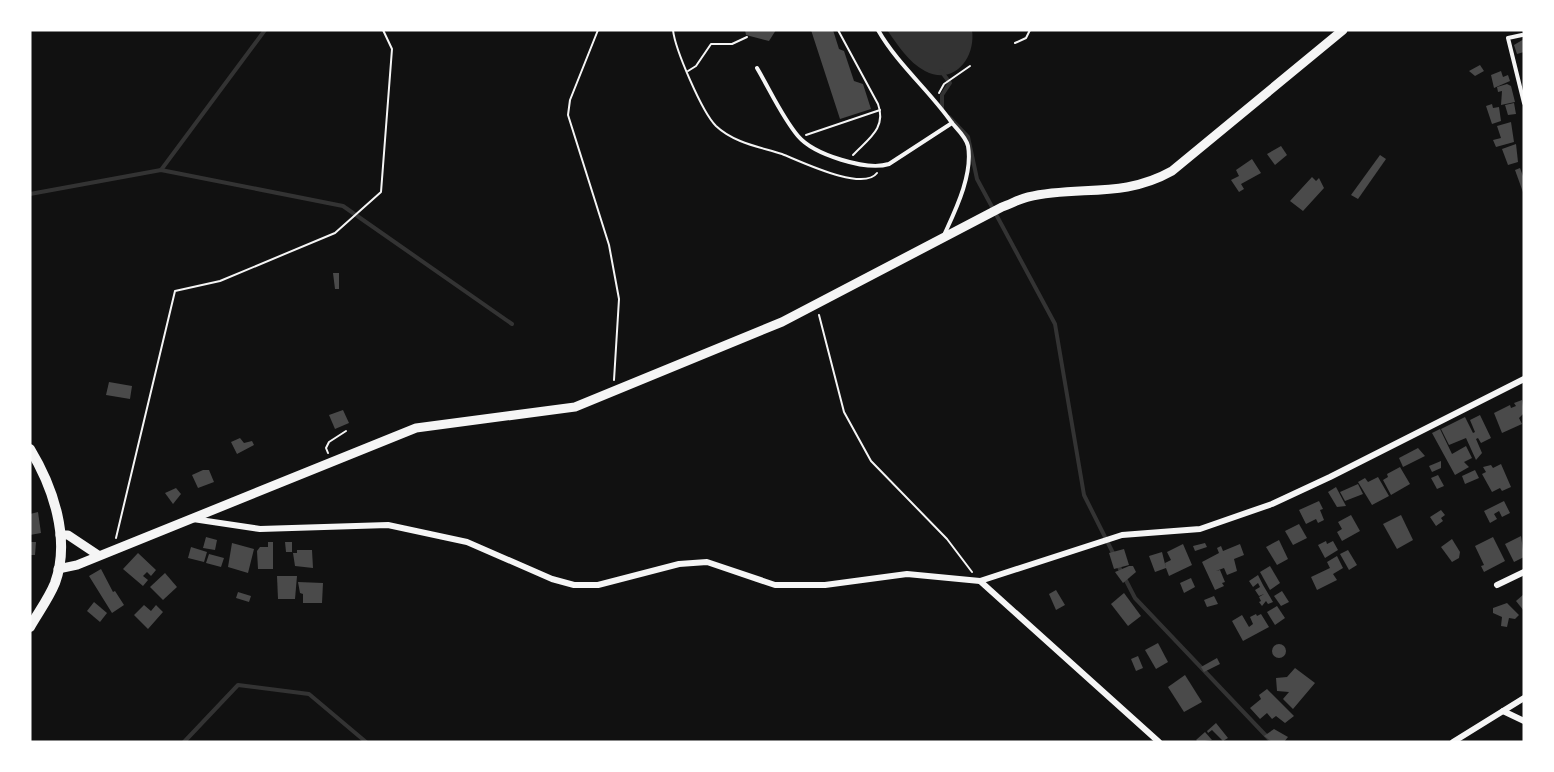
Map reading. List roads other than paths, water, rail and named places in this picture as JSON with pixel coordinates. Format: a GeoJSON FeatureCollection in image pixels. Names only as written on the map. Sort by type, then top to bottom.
{"type":"FeatureCollection","features":[{"type":"Feature","properties":{"kind":"main road"},"geometry":{"type":"LineString","coordinates":[[30,449],[43,471],[57,508],[60,535],[58,569],[51,592],[30,627]]}},
{"type":"Feature","properties":{"kind":"street"},"geometry":{"type":"LineString","coordinates":[[58,569],[77,565],[416,428],[575,407],[782,322],[1002,207],[1028,197],[1128,189],[1150,184],[1172,171],[1338,32]]}},
{"type":"Feature","properties":{"kind":"street"},"geometry":{"type":"LineString","coordinates":[[190,518],[260,529],[388,525],[467,542],[552,579],[574,585],[598,585],[679,564],[707,561],[775,585],[825,585],[907,574],[980,581],[1122,535],[1200,529],[1272,504],[1524,379]]}},
{"type":"Feature","properties":{"kind":"street"},"geometry":{"type":"LineString","coordinates":[[60,535],[68,535],[98,555]]}},
{"type":"Feature","properties":{"kind":"street"},"geometry":{"type":"LineString","coordinates":[[1497,585],[1524,572]]}},
{"type":"Feature","properties":{"kind":"street"},"geometry":{"type":"LineString","coordinates":[[980,581],[1159,742]]}},
{"type":"Feature","properties":{"kind":"street"},"geometry":{"type":"LineString","coordinates":[[1453,742],[1524,698]]}},
{"type":"Feature","properties":{"kind":"street"},"geometry":{"type":"LineString","coordinates":[[1503,711],[1524,721]]}},
{"type":"Feature","properties":{"kind":"lane"},"geometry":{"type":"LineString","coordinates":[[878,30],[889,50],[915,82],[937,101],[965,138],[968,146],[968,167],[957,206],[944,237]]}},
{"type":"Feature","properties":{"kind":"lane"},"geometry":{"type":"LineString","coordinates":[[1522,35],[1508,38],[1524,103]]}},
{"type":"Feature","properties":{"kind":"lane"},"geometry":{"type":"LineString","coordinates":[[757,68],[799,138],[846,161],[879,167],[889,164],[952,123]]}},
{"type":"Feature","properties":{"kind":"waterway"},"geometry":{"type":"LineString","coordinates":[[161,170],[265,30]]}},
{"type":"Feature","properties":{"kind":"waterway"},"geometry":{"type":"LineString","coordinates":[[941,71],[950,83],[942,95],[942,109]]}},
{"type":"Feature","properties":{"kind":"waterway"},"geometry":{"type":"LineString","coordinates":[[949,117],[968,137],[977,179],[1055,324],[1084,495],[1114,555]]}},
{"type":"Feature","properties":{"kind":"waterway"},"geometry":{"type":"LineString","coordinates":[[30,194],[161,170],[343,206],[512,324]]}},
{"type":"Feature","properties":{"kind":"waterway"},"geometry":{"type":"LineString","coordinates":[[1118,565],[1135,598],[1272,742]]}},
{"type":"Feature","properties":{"kind":"waterway"},"geometry":{"type":"LineString","coordinates":[[184,742],[238,685],[309,694],[366,742]]}}]}
